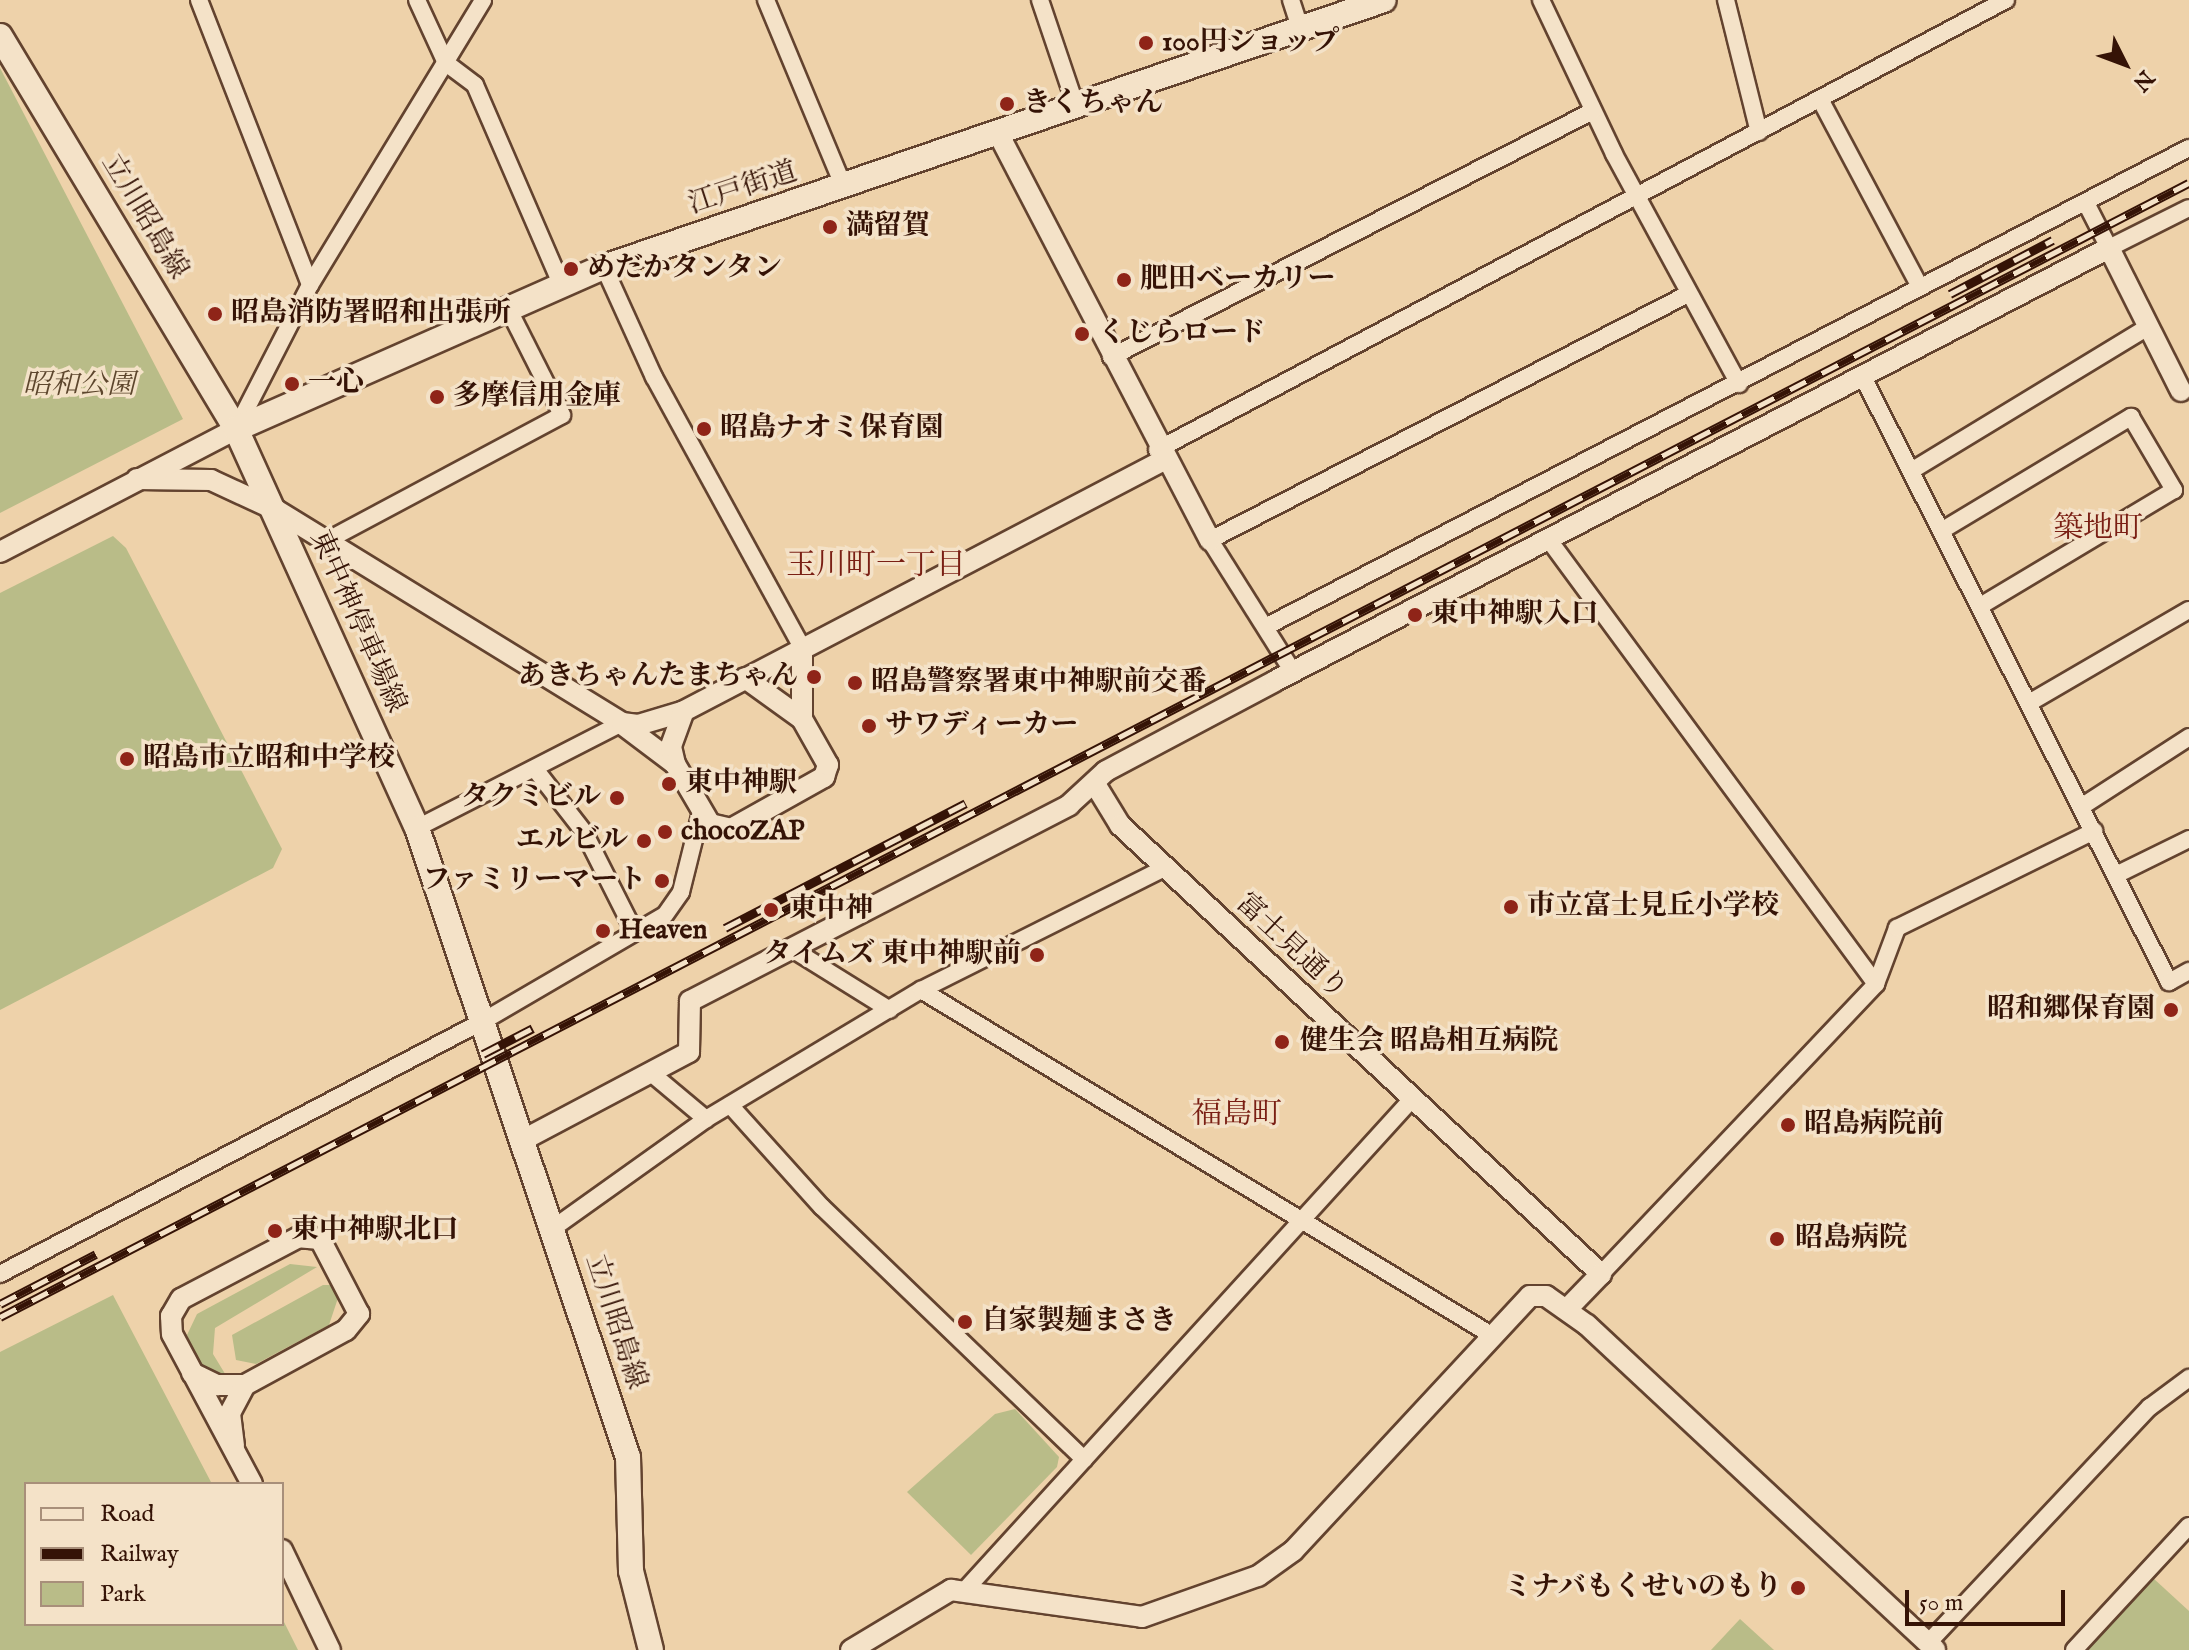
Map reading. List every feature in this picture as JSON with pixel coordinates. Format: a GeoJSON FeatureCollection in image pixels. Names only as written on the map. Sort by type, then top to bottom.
{"type":"FeatureCollection","features":[{"type":"Feature","properties":{"kind":"main road","name":"江戸街道"},"geometry":{"type":"LineString","coordinates":[[236,429],[604,267],[1077,109],[1384,0]]}},
{"type":"Feature","properties":{"kind":"main road","name":"立川昭島線"},"geometry":{"type":"LineString","coordinates":[[0,36],[236,429]]}},
{"type":"Feature","properties":{"kind":"main road","name":"東中神停車場線"},"geometry":{"type":"LineString","coordinates":[[236,429],[276,510],[417,828],[485,1020]]}},
{"type":"Feature","properties":{"kind":"main road","name":"立川昭島線"},"geometry":{"type":"LineString","coordinates":[[485,1020],[628,1457],[631,1571],[651,1650]]}},
{"type":"Feature","properties":{"kind":"street"},"geometry":{"type":"LineString","coordinates":[[199,0],[310,285]]}},
{"type":"Feature","properties":{"kind":"street"},"geometry":{"type":"LineString","coordinates":[[417,0],[446,63],[475,85],[561,284]]}},
{"type":"Feature","properties":{"kind":"street"},"geometry":{"type":"LineString","coordinates":[[236,429],[310,285],[483,0]]}},
{"type":"Feature","properties":{"kind":"street"},"geometry":{"type":"LineString","coordinates":[[766,0],[844,187]]}},
{"type":"Feature","properties":{"kind":"street"},"geometry":{"type":"LineString","coordinates":[[1040,0],[1077,109]]}},
{"type":"Feature","properties":{"kind":"street"},"geometry":{"type":"LineString","coordinates":[[1291,0],[1301,31]]}},
{"type":"Feature","properties":{"kind":"street"},"geometry":{"type":"LineString","coordinates":[[1541,0],[1638,199],[1739,384]]}},
{"type":"Feature","properties":{"kind":"street"},"geometry":{"type":"LineString","coordinates":[[1726,0],[1759,132]]}},
{"type":"Feature","properties":{"kind":"street"},"geometry":{"type":"LineString","coordinates":[[417,828],[622,723],[684,711],[2006,0]]}},
{"type":"Feature","properties":{"kind":"street"},"geometry":{"type":"LineString","coordinates":[[1820,99],[1919,285]]}},
{"type":"Feature","properties":{"kind":"street"},"geometry":{"type":"LineString","coordinates":[[1111,357],[1593,111]]}},
{"type":"Feature","properties":{"kind":"street"},"geometry":{"type":"LineString","coordinates":[[999,135],[1160,455],[1254,615],[1269,625],[1293,672]]}},
{"type":"Feature","properties":{"kind":"street"},"geometry":{"type":"LineString","coordinates":[[1269,625],[1739,384],[1919,285],[2086,203],[2189,148]]}},
{"type":"Feature","properties":{"kind":"street"},"geometry":{"type":"LineString","coordinates":[[2086,203],[2186,395]]}},
{"type":"Feature","properties":{"kind":"street"},"geometry":{"type":"LineString","coordinates":[[523,1140],[689,1052],[690,1001],[1069,805],[1106,771],[1293,672],[2189,208]]}},
{"type":"Feature","properties":{"kind":"street"},"geometry":{"type":"LineString","coordinates":[[604,267],[654,377],[802,647],[802,719]]}},
{"type":"Feature","properties":{"kind":"street"},"geometry":{"type":"LineString","coordinates":[[1210,540],[1688,294]]}},
{"type":"Feature","properties":{"kind":"street"},"geometry":{"type":"LineString","coordinates":[[330,539],[562,415],[508,308]]}},
{"type":"Feature","properties":{"kind":"street"},"geometry":{"type":"LineString","coordinates":[[1911,471],[2148,327]]}},
{"type":"Feature","properties":{"kind":"street"},"geometry":{"type":"LineString","coordinates":[[1863,377],[2118,874],[2169,982],[2189,971]]}},
{"type":"Feature","properties":{"kind":"street"},"geometry":{"type":"LineString","coordinates":[[1941,531],[2131,417],[2174,490],[1980,606]]}},
{"type":"Feature","properties":{"kind":"street","name":"江戸街道"},"geometry":{"type":"LineString","coordinates":[[0,552],[236,429]]}},
{"type":"Feature","properties":{"kind":"street","name":"江戸街道"},"geometry":{"type":"LineString","coordinates":[[137,479],[211,480],[276,510],[330,539],[622,723],[675,764]]}},
{"type":"Feature","properties":{"kind":"street"},"geometry":{"type":"LineString","coordinates":[[1549,540],[1876,984]]}},
{"type":"Feature","properties":{"kind":"street"},"geometry":{"type":"LineString","coordinates":[[2029,703],[2189,610]]}},
{"type":"Feature","properties":{"kind":"street"},"geometry":{"type":"LineString","coordinates":[[684,711],[671,746],[675,764],[701,812],[720,830],[731,829],[824,777],[828,765],[802,719],[745,678]]}},
{"type":"Feature","properties":{"kind":"street"},"geometry":{"type":"LineString","coordinates":[[2081,807],[2189,737]]}},
{"type":"Feature","properties":{"kind":"street"},"geometry":{"type":"LineString","coordinates":[[535,769],[584,832],[634,931]]}},
{"type":"Feature","properties":{"kind":"street","name":"富士見通り"},"geometry":{"type":"LineString","coordinates":[[1095,784],[1105,808],[1165,868],[1601,1274]]}},
{"type":"Feature","properties":{"kind":"street"},"geometry":{"type":"LineString","coordinates":[[0,1274],[485,1020],[675,905],[701,812]]}},
{"type":"Feature","properties":{"kind":"street"},"geometry":{"type":"LineString","coordinates":[[1568,1308],[1876,984],[1897,928],[2094,831]]}},
{"type":"Feature","properties":{"kind":"street"},"geometry":{"type":"LineString","coordinates":[[2118,874],[2189,839]]}},
{"type":"Feature","properties":{"kind":"street"},"geometry":{"type":"LineString","coordinates":[[552,1229],[706,1119],[921,990],[1165,868]]}},
{"type":"Feature","properties":{"kind":"street"},"geometry":{"type":"LineString","coordinates":[[792,949],[890,1010]]}},
{"type":"Feature","properties":{"kind":"street"},"geometry":{"type":"LineString","coordinates":[[921,990],[1493,1336]]}},
{"type":"Feature","properties":{"kind":"street"},"geometry":{"type":"LineString","coordinates":[[651,1073],[706,1119]]}},
{"type":"Feature","properties":{"kind":"street"},"geometry":{"type":"LineString","coordinates":[[966,1589],[1412,1099]]}},
{"type":"Feature","properties":{"kind":"street"},"geometry":{"type":"LineString","coordinates":[[730,1105],[822,1207],[1084,1459]]}},
{"type":"Feature","properties":{"kind":"street"},"geometry":{"type":"LineString","coordinates":[[192,1373],[217,1385],[245,1385],[355,1323],[359,1305],[320,1239],[299,1237],[181,1299],[170,1325],[192,1373],[251,1482]]}},
{"type":"Feature","properties":{"kind":"street"},"geometry":{"type":"LineString","coordinates":[[851,1650],[933,1597],[966,1589],[1142,1617],[1258,1576],[1293,1551],[1530,1296],[1568,1308],[1932,1647],[2150,1407],[2189,1378]]}},
{"type":"Feature","properties":{"kind":"street"},"geometry":{"type":"LineString","coordinates":[[234,1446],[230,1413],[245,1385]]}},
{"type":"Feature","properties":{"kind":"street"},"geometry":{"type":"LineString","coordinates":[[2074,1650],[2189,1526]]}},
{"type":"Feature","properties":{"kind":"street"},"geometry":{"type":"LineString","coordinates":[[284,1554],[330,1650]]}},
{"type":"Feature","properties":{"kind":"green space","name":"昭和公園"},"geometry":{"type":"Polygon","coordinates":[[[0,68],[183,419],[0,513],[0,68]]]}},
{"type":"Feature","properties":{"kind":"green space","name":"昭島市立昭和中学校"},"geometry":{"type":"Polygon","coordinates":[[[113,536],[126,548],[282,849],[273,868],[0,1010],[0,593],[113,536]]]}},
{"type":"Feature","properties":{"kind":"green space"},"geometry":{"type":"Polygon","coordinates":[[[290,1264],[317,1267],[215,1328],[213,1354],[227,1377],[201,1367],[187,1335],[197,1314],[290,1264]]]}},
{"type":"Feature","properties":{"kind":"green space"},"geometry":{"type":"Polygon","coordinates":[[[323,1285],[332,1285],[338,1298],[329,1325],[256,1364],[236,1360],[232,1335],[323,1285]]]}},
{"type":"Feature","properties":{"kind":"green space"},"geometry":{"type":"Polygon","coordinates":[[[113,1295],[211,1482],[24,1482],[24,1626],[284,1626],[284,1622],[298,1650],[0,1650],[0,1352],[113,1295]]]}},
{"type":"Feature","properties":{"kind":"green space"},"geometry":{"type":"Polygon","coordinates":[[[1015,1409],[1059,1457],[1057,1467],[971,1555],[907,1492],[995,1414],[1015,1409]]]}},
{"type":"Feature","properties":{"kind":"green space"},"geometry":{"type":"Polygon","coordinates":[[[2153,1578],[2189,1611],[2189,1650],[2086,1650],[2153,1578]]]}},
{"type":"Feature","properties":{"kind":"green space"},"geometry":{"type":"Polygon","coordinates":[[[1740,1619],[1774,1650],[1711,1650],[1740,1619]]]}},
{"type":"Feature","properties":{"kind":"railway"},"geometry":{"type":"LineString","coordinates":[[0,1317],[2189,183]]}},
{"type":"Feature","properties":{"kind":"railway"},"geometry":{"type":"LineString","coordinates":[[1950,294],[2053,240]]}},
{"type":"Feature","properties":{"kind":"railway"},"geometry":{"type":"LineString","coordinates":[[725,928],[966,803]]}},
{"type":"Feature","properties":{"kind":"railway"},"geometry":{"type":"LineString","coordinates":[[483,1054],[533,1028]]}},
{"type":"Feature","properties":{"kind":"railway"},"geometry":{"type":"LineString","coordinates":[[0,1304],[96,1254]]}},
{"type":"Feature","properties":{"kind":"place","name":"100円ショップ"},"geometry":{"type":"Point","coordinates":[1146,43]}},
{"type":"Feature","properties":{"kind":"place","name":"きくちゃん"},"geometry":{"type":"Point","coordinates":[1007,104]}},
{"type":"Feature","properties":{"kind":"place","name":"満留賀"},"geometry":{"type":"Point","coordinates":[830,227]}},
{"type":"Feature","properties":{"kind":"place","name":"めだかタンタン"},"geometry":{"type":"Point","coordinates":[571,269]}},
{"type":"Feature","properties":{"kind":"place","name":"肥田ベーカリー"},"geometry":{"type":"Point","coordinates":[1124,280]}},
{"type":"Feature","properties":{"kind":"place","name":"昭島消防署昭和出張所"},"geometry":{"type":"Point","coordinates":[215,314]}},
{"type":"Feature","properties":{"kind":"place","name":"くじらロード"},"geometry":{"type":"Point","coordinates":[1082,334]}},
{"type":"Feature","properties":{"kind":"place","name":"一心"},"geometry":{"type":"Point","coordinates":[292,384]}},
{"type":"Feature","properties":{"kind":"place","name":"多摩信用金庫"},"geometry":{"type":"Point","coordinates":[437,397]}},
{"type":"Feature","properties":{"kind":"place","name":"昭島ナオミ保育園"},"geometry":{"type":"Point","coordinates":[704,429]}},
{"type":"Feature","properties":{"kind":"place","name":"東中神駅入口"},"geometry":{"type":"Point","coordinates":[1415,615]}},
{"type":"Feature","properties":{"kind":"place","name":"あきちゃんたまちゃん"},"geometry":{"type":"Point","coordinates":[814,677]}},
{"type":"Feature","properties":{"kind":"place","name":"昭島警察署東中神駅前交番"},"geometry":{"type":"Point","coordinates":[855,683]}},
{"type":"Feature","properties":{"kind":"place","name":"サワディーカー"},"geometry":{"type":"Point","coordinates":[869,726]}},
{"type":"Feature","properties":{"kind":"place","name":"昭島市立昭和中学校"},"geometry":{"type":"Point","coordinates":[127,759]}},
{"type":"Feature","properties":{"kind":"place","name":"東中神駅"},"geometry":{"type":"Point","coordinates":[669,784]}},
{"type":"Feature","properties":{"kind":"place","name":"タクミビル"},"geometry":{"type":"Point","coordinates":[617,798]}},
{"type":"Feature","properties":{"kind":"place","name":"chocoZAP"},"geometry":{"type":"Point","coordinates":[665,832]}},
{"type":"Feature","properties":{"kind":"place","name":"エルビル"},"geometry":{"type":"Point","coordinates":[644,841]}},
{"type":"Feature","properties":{"kind":"place","name":"ファミリーマート"},"geometry":{"type":"Point","coordinates":[662,881]}},
{"type":"Feature","properties":{"kind":"place","name":"市立富士見丘小学校"},"geometry":{"type":"Point","coordinates":[1511,907]}},
{"type":"Feature","properties":{"kind":"place","name":"東中神"},"geometry":{"type":"Point","coordinates":[771,910]}},
{"type":"Feature","properties":{"kind":"place","name":"Heaven"},"geometry":{"type":"Point","coordinates":[603,931]}},
{"type":"Feature","properties":{"kind":"place","name":"タイムズ 東中神駅前"},"geometry":{"type":"Point","coordinates":[1037,955]}},
{"type":"Feature","properties":{"kind":"place","name":"昭和郷保育園"},"geometry":{"type":"Point","coordinates":[2171,1010]}},
{"type":"Feature","properties":{"kind":"place","name":"健生会 昭島相互病院"},"geometry":{"type":"Point","coordinates":[1282,1042]}},
{"type":"Feature","properties":{"kind":"place","name":"昭島病院前"},"geometry":{"type":"Point","coordinates":[1788,1125]}},
{"type":"Feature","properties":{"kind":"place","name":"東中神駅北口"},"geometry":{"type":"Point","coordinates":[275,1231]}},
{"type":"Feature","properties":{"kind":"place","name":"昭島病院"},"geometry":{"type":"Point","coordinates":[1777,1239]}},
{"type":"Feature","properties":{"kind":"place","name":"自家製麺まさき"},"geometry":{"type":"Point","coordinates":[965,1322]}},
{"type":"Feature","properties":{"kind":"place","name":"ミナバもくせいのもり"},"geometry":{"type":"Point","coordinates":[1798,1588]}},
{"type":"Feature","properties":{"kind":"district","name":"築地町"},"geometry":{"type":"Point","coordinates":[2098,529]}},
{"type":"Feature","properties":{"kind":"district","name":"玉川町一丁目"},"geometry":{"type":"Point","coordinates":[876,566]}},
{"type":"Feature","properties":{"kind":"district","name":"福島町"},"geometry":{"type":"Point","coordinates":[1237,1115]}}]}
